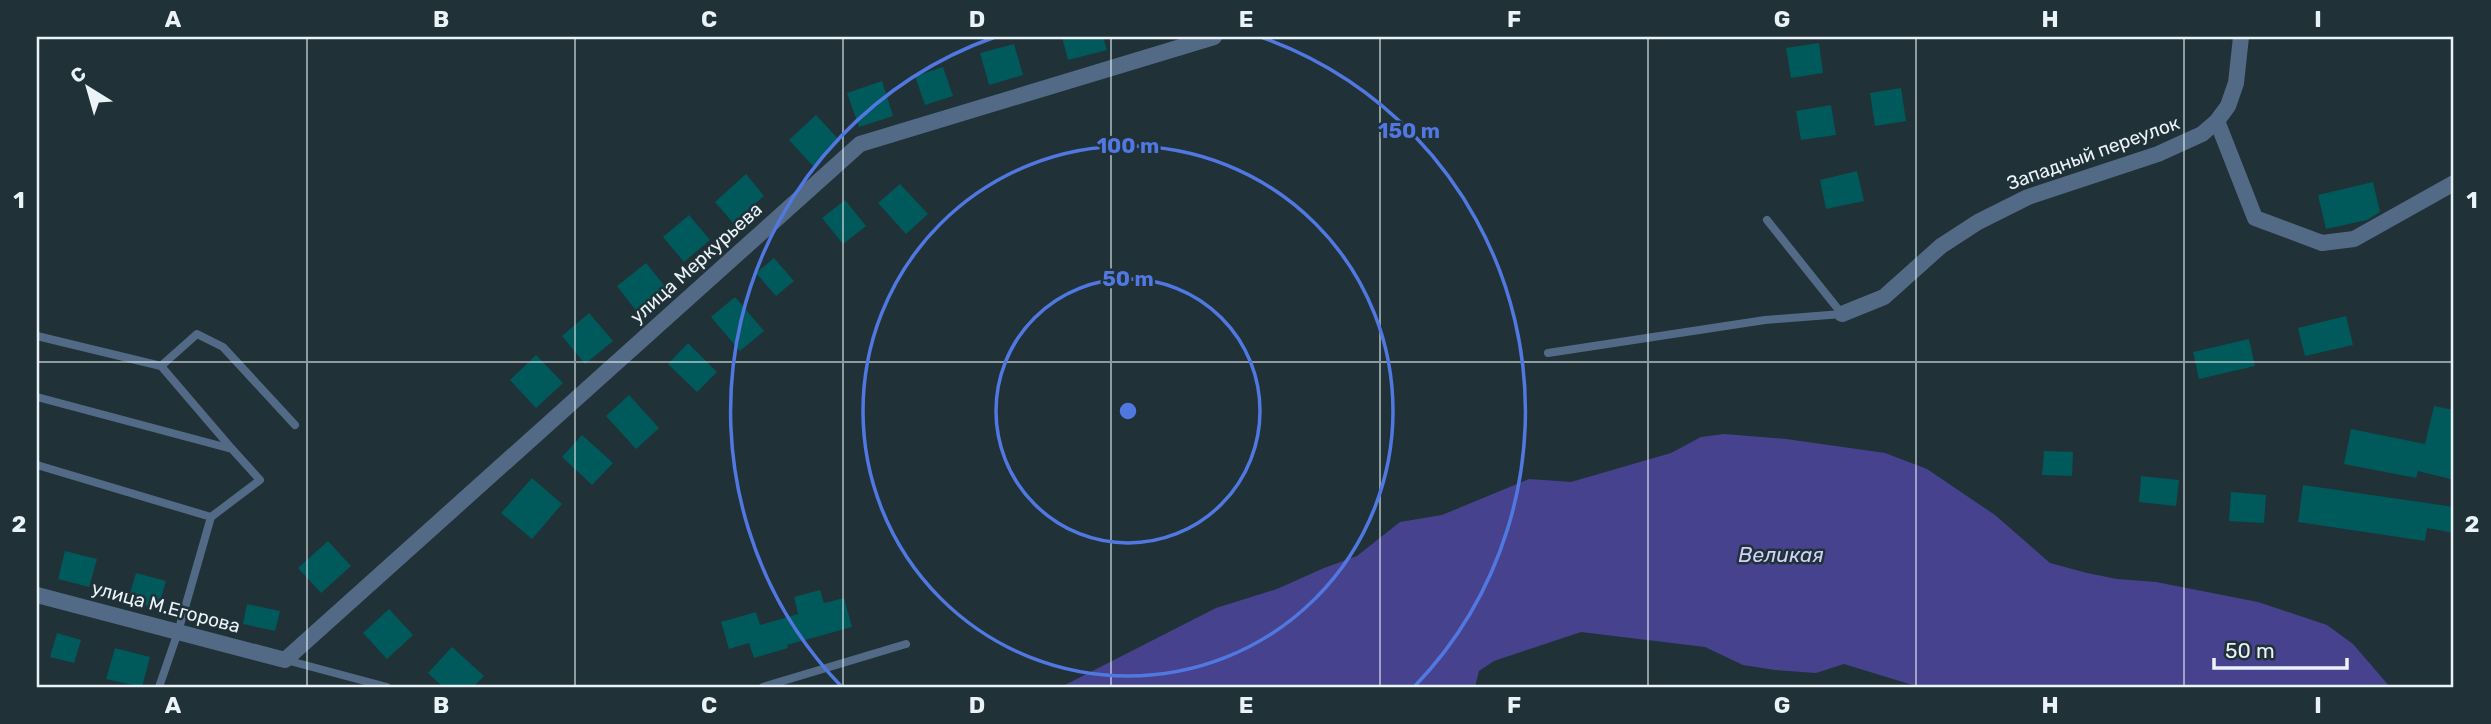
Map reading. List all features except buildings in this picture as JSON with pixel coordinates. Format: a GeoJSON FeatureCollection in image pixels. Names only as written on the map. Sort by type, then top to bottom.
{"type":"FeatureCollection","features":[{"type":"Feature","properties":{"kind":"street","name":"улица Меркурьева"},"geometry":{"type":"LineString","coordinates":[[285,660],[860,144],[1214,37]]}},
{"type":"Feature","properties":{"kind":"street","name":"Западный переулок"},"geometry":{"type":"LineString","coordinates":[[1842,314],[1884,297],[1941,246],[1978,222],[2028,197],[2158,154],[2202,134],[2217,121],[2228,106],[2236,83],[2241,37]]}},
{"type":"Feature","properties":{"kind":"street"},"geometry":{"type":"LineString","coordinates":[[2217,121],[2255,218],[2322,243],[2354,239],[2454,183]]}},
{"type":"Feature","properties":{"kind":"street","name":"улица М.Егорова"},"geometry":{"type":"LineString","coordinates":[[37,595],[285,660]]}},
{"type":"Feature","properties":{"kind":"lane"},"geometry":{"type":"LineString","coordinates":[[1767,220],[1842,314]]}},
{"type":"Feature","properties":{"kind":"lane","name":"Западный переулок"},"geometry":{"type":"LineString","coordinates":[[1548,353],[1765,320],[1842,314]]}},
{"type":"Feature","properties":{"kind":"lane"},"geometry":{"type":"LineString","coordinates":[[161,366],[197,334],[223,347],[295,425]]}},
{"type":"Feature","properties":{"kind":"lane"},"geometry":{"type":"LineString","coordinates":[[37,336],[161,366],[260,480],[211,517],[159,687]]}},
{"type":"Feature","properties":{"kind":"lane"},"geometry":{"type":"LineString","coordinates":[[37,397],[232,449]]}},
{"type":"Feature","properties":{"kind":"lane"},"geometry":{"type":"LineString","coordinates":[[37,465],[211,517]]}},
{"type":"Feature","properties":{"kind":"lane"},"geometry":{"type":"LineString","coordinates":[[763,687],[906,644]]}},
{"type":"Feature","properties":{"kind":"lane"},"geometry":{"type":"LineString","coordinates":[[285,660],[387,687]]}},
{"type":"Feature","properties":{"kind":"water","name":"Великая"},"geometry":{"type":"Polygon","coordinates":[[[1724,434],[1786,439],[1885,453],[1927,469],[1995,515],[2050,563],[2117,579],[2156,582],[2258,602],[2327,625],[2353,644],[2390,687],[1919,687],[1844,664],[1816,673],[1775,670],[1743,665],[1705,647],[1581,632],[1494,661],[1479,671],[1475,687],[1061,687],[1216,608],[1277,589],[1357,556],[1400,522],[1442,515],[1529,479],[1571,482],[1671,453],[1701,437],[1724,434]]]}}]}
